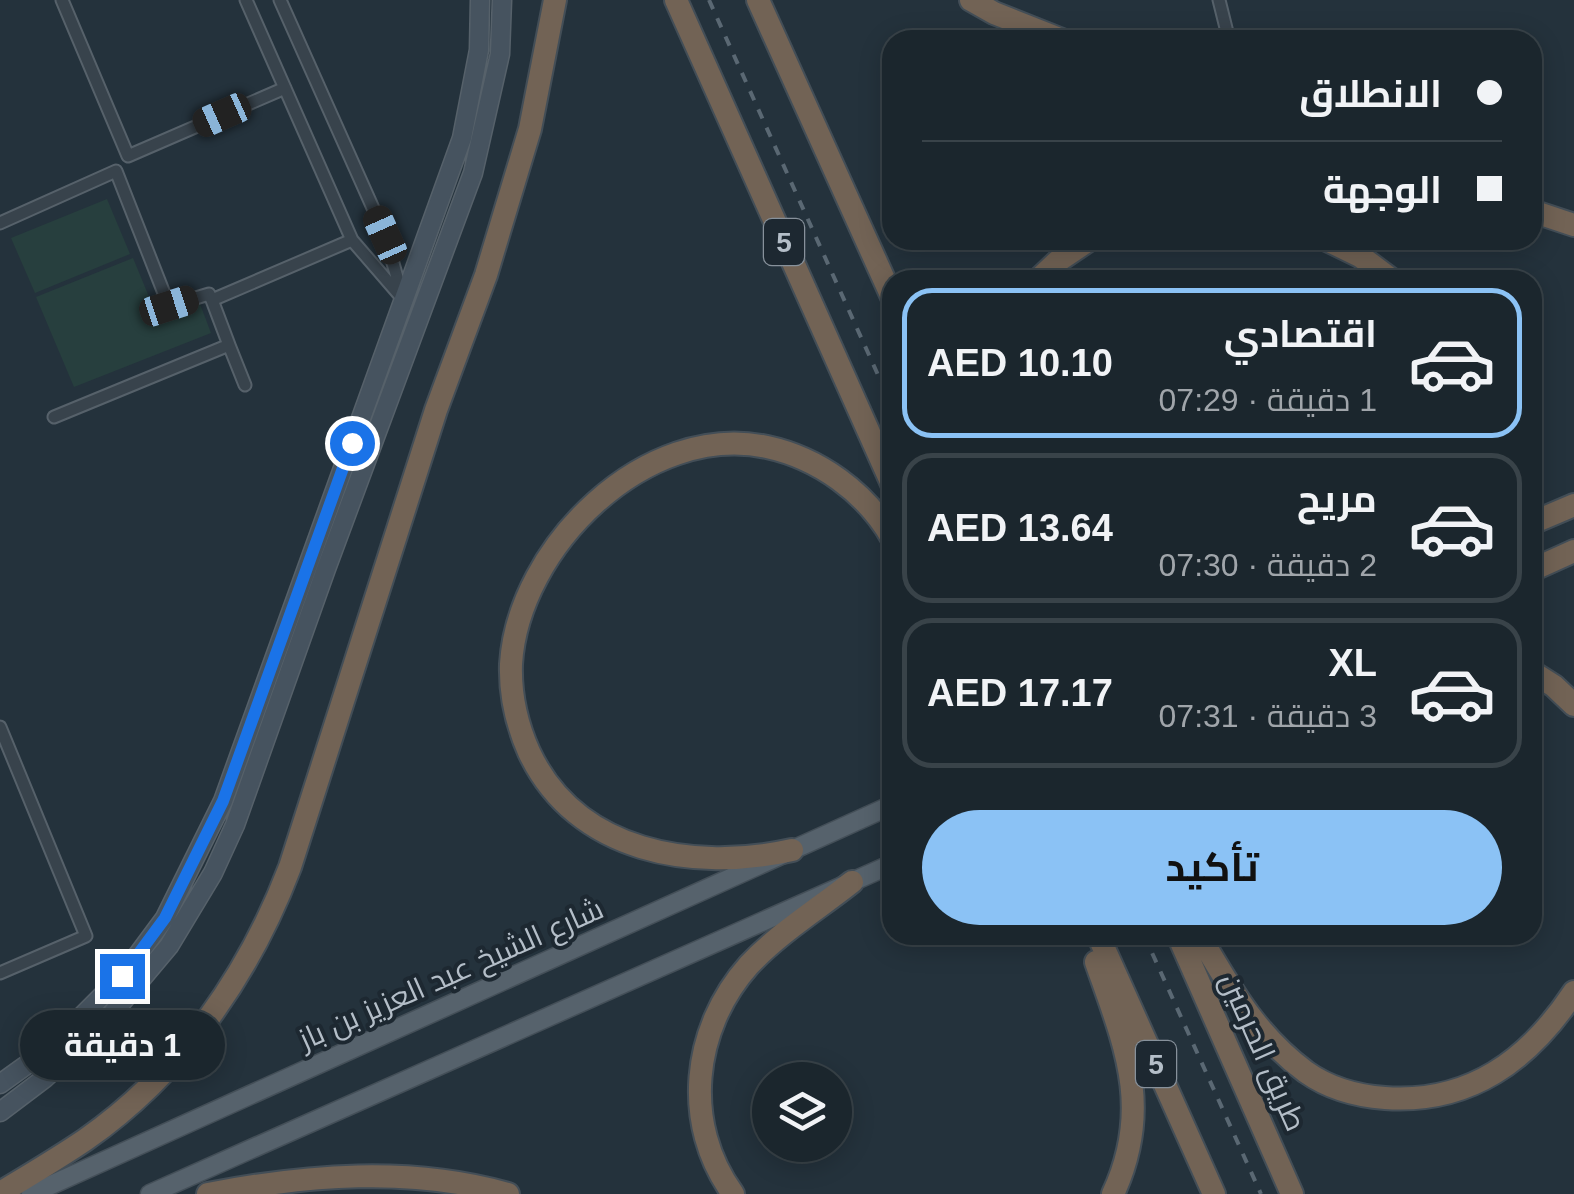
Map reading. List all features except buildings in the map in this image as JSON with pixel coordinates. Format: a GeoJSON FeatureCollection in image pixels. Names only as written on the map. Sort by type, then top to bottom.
{"type":"FeatureCollection","features":[{"type":"Feature","properties":{"kind":"highway"},"geometry":{"type":"LineString","coordinates":[[0,1193],[87,1139],[150,1086],[221,1002],[267,922],[290,867],[436,410],[491,256],[530,129],[555,0]]}},
{"type":"Feature","properties":{"kind":"highway","name":"5"},"geometry":{"type":"LineString","coordinates":[[676,0],[882,462]]}},
{"type":"Feature","properties":{"kind":"highway"},"geometry":{"type":"LineString","coordinates":[[758,0],[882,274]]}},
{"type":"Feature","properties":{"kind":"highway"},"geometry":{"type":"LineString","coordinates":[[970,0],[1037,30]]}},
{"type":"Feature","properties":{"kind":"highway"},"geometry":{"type":"LineString","coordinates":[[1542,214],[1574,225]]}},
{"type":"Feature","properties":{"kind":"highway"},"geometry":{"type":"LineString","coordinates":[[1049,270],[1075,250]]}},
{"type":"Feature","properties":{"kind":"highway"},"geometry":{"type":"LineString","coordinates":[[1348,250],[1379,270]]}},
{"type":"Feature","properties":{"kind":"highway"},"geometry":{"type":"LineString","coordinates":[[792,850],[728,859],[675,855],[610,835],[573,812],[542,776],[520,727],[511,676],[522,615],[557,548],[604,495],[646,465],[695,448],[746,444],[778,449],[809,461],[839,480],[882,521]]}},
{"type":"Feature","properties":{"kind":"highway"},"geometry":{"type":"LineString","coordinates":[[1542,518],[1574,504]]}},
{"type":"Feature","properties":{"kind":"highway"},"geometry":{"type":"LineString","coordinates":[[1542,565],[1574,551]]}},
{"type":"Feature","properties":{"kind":"highway"},"geometry":{"type":"LineString","coordinates":[[1542,678],[1574,705]]}},
{"type":"Feature","properties":{"kind":"highway"},"geometry":{"type":"LineString","coordinates":[[732,1194],[711,1154],[701,1120],[700,1071],[708,1036],[724,999],[748,967],[776,940],[852,882]]}},
{"type":"Feature","properties":{"kind":"highway"},"geometry":{"type":"LineString","coordinates":[[1090,945],[1127,1051],[1133,1108],[1126,1162],[1113,1194]]}},
{"type":"Feature","properties":{"kind":"highway","name":"5"},"geometry":{"type":"LineString","coordinates":[[1102,945],[1214,1194]]}},
{"type":"Feature","properties":{"kind":"highway","name":"طريق الحرمين"},"geometry":{"type":"LineString","coordinates":[[1182,945],[1292,1194]]}},
{"type":"Feature","properties":{"kind":"highway"},"geometry":{"type":"LineString","coordinates":[[1206,945],[1246,1014],[1274,1045],[1318,1080],[1357,1094],[1408,1098],[1466,1088],[1503,1068],[1527,1049],[1574,992]]}},
{"type":"Feature","properties":{"kind":"highway"},"geometry":{"type":"LineString","coordinates":[[208,1194],[304,1180],[382,1176],[446,1180],[508,1194]]}},
{"type":"Feature","properties":{"kind":"main road","name":"شارع الشيخ عبد العزيز بن باز"},"geometry":{"type":"LineString","coordinates":[[31,1194],[882,810]]}},
{"type":"Feature","properties":{"kind":"main road"},"geometry":{"type":"LineString","coordinates":[[150,1194],[882,868]]}},
{"type":"Feature","properties":{"kind":"street"},"geometry":{"type":"LineString","coordinates":[[62,0],[128,156]]}},
{"type":"Feature","properties":{"kind":"street"},"geometry":{"type":"LineString","coordinates":[[246,0],[352,240],[403,300]]}},
{"type":"Feature","properties":{"kind":"street"},"geometry":{"type":"LineString","coordinates":[[280,0],[385,235],[403,300]]}},
{"type":"Feature","properties":{"kind":"street"},"geometry":{"type":"LineString","coordinates":[[0,1084],[50,1048],[122,976],[165,918],[223,801],[462,138],[478,50],[480,0]]}},
{"type":"Feature","properties":{"kind":"street"},"geometry":{"type":"LineString","coordinates":[[0,1112],[46,1078],[101,1027],[169,946],[214,872],[235,825],[473,173],[500,54],[502,0]]}},
{"type":"Feature","properties":{"kind":"street"},"geometry":{"type":"LineString","coordinates":[[1219,0],[1226,30]]}},
{"type":"Feature","properties":{"kind":"street"},"geometry":{"type":"LineString","coordinates":[[0,223],[116,171],[128,156],[285,88]]}},
{"type":"Feature","properties":{"kind":"street"},"geometry":{"type":"LineString","coordinates":[[116,171],[169,306],[210,294],[245,385]]}},
{"type":"Feature","properties":{"kind":"street"},"geometry":{"type":"LineString","coordinates":[[212,300],[352,240]]}},
{"type":"Feature","properties":{"kind":"street"},"geometry":{"type":"LineString","coordinates":[[54,417],[229,346]]}},
{"type":"Feature","properties":{"kind":"street"},"geometry":{"type":"LineString","coordinates":[[0,727],[86,936],[0,973]]}},
{"type":"Feature","properties":{"kind":"green space"},"geometry":{"type":"Polygon","coordinates":[[[107,199],[130,254],[35,293],[11,238],[107,199]]]}},
{"type":"Feature","properties":{"kind":"green space"},"geometry":{"type":"Polygon","coordinates":[[[133,258],[159,321],[200,304],[211,333],[74,387],[36,297],[133,258]]]}},
{"type":"Feature","properties":{"kind":"railway"},"geometry":{"type":"LineString","coordinates":[[709,0],[882,384]]}},
{"type":"Feature","properties":{"kind":"railway"},"geometry":{"type":"LineString","coordinates":[[1149,945],[1261,1194]]}},
{"type":"Feature","properties":{"kind":"route"},"geometry":{"type":"LineString","coordinates":[[122,976],[165,918],[223,801],[352,443]]}}]}
